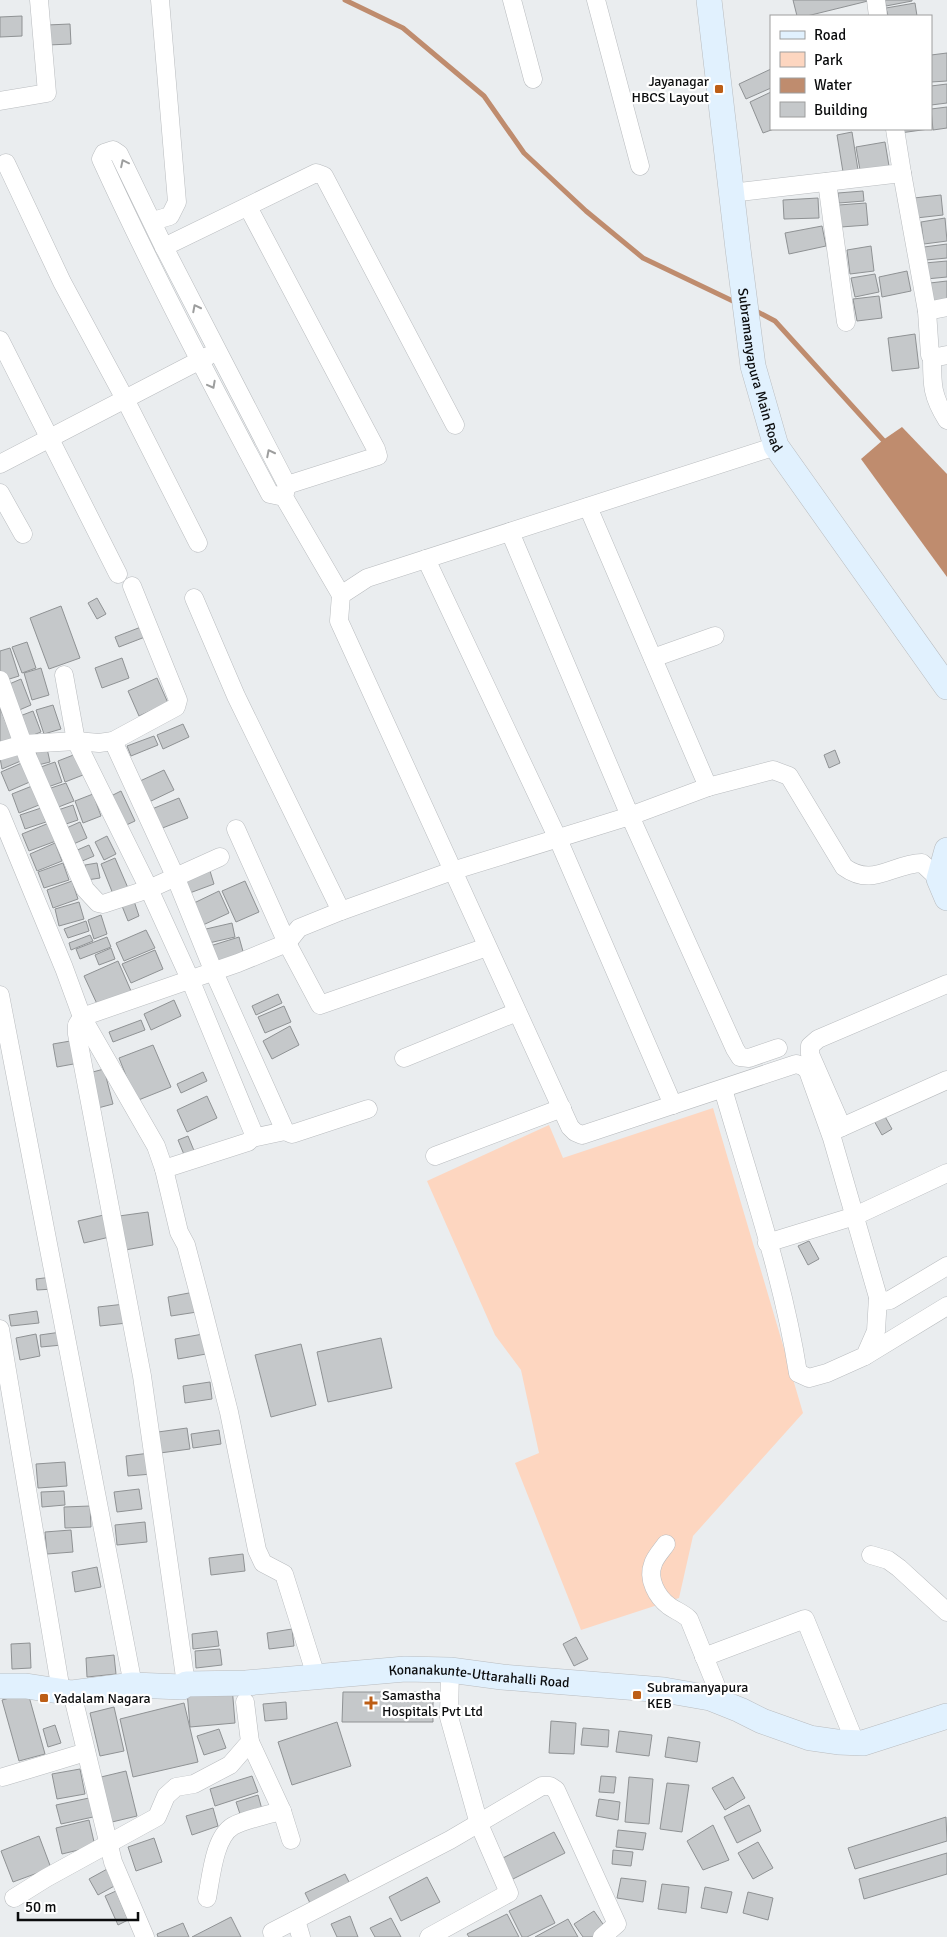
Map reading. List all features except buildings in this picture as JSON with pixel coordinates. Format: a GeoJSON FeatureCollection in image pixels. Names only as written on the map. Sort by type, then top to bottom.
{"type":"FeatureCollection","features":[{"type":"Feature","properties":{"kind":"main road","name":"Subramanyapura Main Road"},"geometry":{"type":"LineString","coordinates":[[709,0],[753,366],[776,446],[947,687]]}},
{"type":"Feature","properties":{"kind":"main road"},"geometry":{"type":"LineString","coordinates":[[943,889],[947,850]]}},
{"type":"Feature","properties":{"kind":"main road","name":"Konanakunte-Uttarahalli Road"},"geometry":{"type":"LineString","coordinates":[[0,1683],[66,1692],[133,1685],[182,1687],[186,1684],[246,1683],[405,1669],[450,1670],[502,1677],[664,1690],[710,1698],[762,1721],[810,1738],[838,1742],[863,1742],[947,1716]]}},
{"type":"Feature","properties":{"kind":"street"},"geometry":{"type":"LineString","coordinates":[[0,101],[47,93],[39,0]]}},
{"type":"Feature","properties":{"kind":"street"},"geometry":{"type":"LineString","coordinates":[[153,221],[170,216],[177,202],[160,0]]}},
{"type":"Feature","properties":{"kind":"street"},"geometry":{"type":"LineString","coordinates":[[512,0],[533,79]]}},
{"type":"Feature","properties":{"kind":"street"},"geometry":{"type":"LineString","coordinates":[[596,0],[640,166]]}},
{"type":"Feature","properties":{"kind":"street"},"geometry":{"type":"LineString","coordinates":[[876,0],[878,15]]}},
{"type":"Feature","properties":{"kind":"street"},"geometry":{"type":"LineString","coordinates":[[895,130],[927,311],[930,355],[940,357],[932,382],[935,400],[947,420]]}},
{"type":"Feature","properties":{"kind":"street"},"geometry":{"type":"LineString","coordinates":[[248,207],[378,456],[285,491],[270,494],[199,361],[101,159],[104,153],[113,150],[120,154],[285,491],[342,595],[339,620],[570,1127],[582,1135],[796,1064],[803,1066],[808,1071],[836,1130]]}},
{"type":"Feature","properties":{"kind":"street"},"geometry":{"type":"LineString","coordinates":[[6,163],[62,282],[125,399],[198,543]]}},
{"type":"Feature","properties":{"kind":"street"},"geometry":{"type":"LineString","coordinates":[[731,193],[902,173]]}},
{"type":"Feature","properties":{"kind":"street"},"geometry":{"type":"LineString","coordinates":[[164,247],[316,174],[324,176],[455,425]]}},
{"type":"Feature","properties":{"kind":"street"},"geometry":{"type":"LineString","coordinates":[[827,182],[846,322]]}},
{"type":"Feature","properties":{"kind":"street"},"geometry":{"type":"LineString","coordinates":[[927,311],[947,307]]}},
{"type":"Feature","properties":{"kind":"street"},"geometry":{"type":"LineString","coordinates":[[0,340],[118,574]]}},
{"type":"Feature","properties":{"kind":"street"},"geometry":{"type":"LineString","coordinates":[[0,464],[218,351]]}},
{"type":"Feature","properties":{"kind":"street"},"geometry":{"type":"LineString","coordinates":[[342,595],[367,578],[776,446]]}},
{"type":"Feature","properties":{"kind":"street"},"geometry":{"type":"LineString","coordinates":[[0,492],[23,534]]}},
{"type":"Feature","properties":{"kind":"street"},"geometry":{"type":"LineString","coordinates":[[588,507],[708,787]]}},
{"type":"Feature","properties":{"kind":"street"},"geometry":{"type":"LineString","coordinates":[[510,532],[630,816],[735,1049],[740,1057],[749,1058],[778,1048]]}},
{"type":"Feature","properties":{"kind":"street"},"geometry":{"type":"LineString","coordinates":[[426,559],[558,839],[673,1105]]}},
{"type":"Feature","properties":{"kind":"street"},"geometry":{"type":"LineString","coordinates":[[0,751],[24,744],[76,741],[99,743],[113,741],[176,707],[178,700],[132,586]]}},
{"type":"Feature","properties":{"kind":"street"},"geometry":{"type":"LineString","coordinates":[[194,598],[236,696],[341,911]]}},
{"type":"Feature","properties":{"kind":"street"},"geometry":{"type":"LineString","coordinates":[[653,658],[715,636]]}},
{"type":"Feature","properties":{"kind":"street"},"geometry":{"type":"LineString","coordinates":[[64,675],[76,741],[149,889],[190,979],[253,1132],[252,1138]]}},
{"type":"Feature","properties":{"kind":"street"},"geometry":{"type":"LineString","coordinates":[[0,680],[28,758],[85,889],[98,902],[103,904],[149,889],[220,857]]}},
{"type":"Feature","properties":{"kind":"street"},"geometry":{"type":"LineString","coordinates":[[113,741],[175,876],[213,970],[285,1131]]}},
{"type":"Feature","properties":{"kind":"street"},"geometry":{"type":"LineString","coordinates":[[186,1684],[142,1376],[77,1034],[77,1025],[82,1017],[213,970],[238,963],[287,943],[299,928],[452,871],[630,816],[708,787],[773,770],[789,776],[844,867],[854,875],[870,877],[910,863],[922,863],[943,889]]}},
{"type":"Feature","properties":{"kind":"street"},"geometry":{"type":"LineString","coordinates":[[0,813],[64,968],[82,1017],[156,1146],[164,1169],[179,1232],[189,1254],[224,1393],[257,1550],[263,1562],[284,1574],[316,1676]]}},
{"type":"Feature","properties":{"kind":"street"},"geometry":{"type":"LineString","coordinates":[[236,829],[287,943],[320,1005],[487,947]]}},
{"type":"Feature","properties":{"kind":"street"},"geometry":{"type":"LineString","coordinates":[[865,1356],[876,1332],[878,1297],[855,1216],[836,1130],[810,1054],[810,1046],[818,1039],[947,984]]}},
{"type":"Feature","properties":{"kind":"street"},"geometry":{"type":"LineString","coordinates":[[0,995],[133,1685]]}},
{"type":"Feature","properties":{"kind":"street"},"geometry":{"type":"LineString","coordinates":[[404,1058],[517,1012]]}},
{"type":"Feature","properties":{"kind":"street"},"geometry":{"type":"LineString","coordinates":[[836,1130],[947,1080]]}},
{"type":"Feature","properties":{"kind":"street"},"geometry":{"type":"LineString","coordinates":[[723,1088],[792,1336],[798,1373],[809,1378],[827,1373],[865,1356],[947,1306]]}},
{"type":"Feature","properties":{"kind":"street"},"geometry":{"type":"LineString","coordinates":[[434,1156],[562,1108]]}},
{"type":"Feature","properties":{"kind":"street"},"geometry":{"type":"LineString","coordinates":[[164,1169],[248,1142],[252,1138],[285,1131],[292,1134],[368,1109]]}},
{"type":"Feature","properties":{"kind":"street"},"geometry":{"type":"LineString","coordinates":[[767,1243],[855,1216],[947,1173]]}},
{"type":"Feature","properties":{"kind":"street"},"geometry":{"type":"LineString","coordinates":[[878,1297],[884,1301],[890,1300],[947,1266]]}},
{"type":"Feature","properties":{"kind":"street"},"geometry":{"type":"LineString","coordinates":[[0,1329],[66,1692],[86,1752],[113,1862],[145,1937]]}},
{"type":"Feature","properties":{"kind":"street"},"geometry":{"type":"LineString","coordinates":[[666,1544],[652,1565],[652,1582],[659,1596],[668,1606],[684,1614],[688,1619],[723,1703]]}},
{"type":"Feature","properties":{"kind":"street"},"geometry":{"type":"LineString","coordinates":[[871,1555],[888,1560],[900,1568],[947,1612]]}},
{"type":"Feature","properties":{"kind":"street"},"geometry":{"type":"LineString","coordinates":[[704,1657],[805,1619],[855,1742]]}},
{"type":"Feature","properties":{"kind":"street"},"geometry":{"type":"LineString","coordinates":[[429,1937],[509,1893],[479,1824],[449,1717],[450,1670]]}},
{"type":"Feature","properties":{"kind":"street"},"geometry":{"type":"LineString","coordinates":[[245,1702],[250,1742],[282,1810],[291,1840]]}},
{"type":"Feature","properties":{"kind":"street"},"geometry":{"type":"LineString","coordinates":[[14,1898],[108,1843],[158,1817],[166,1796],[176,1787],[194,1784],[230,1765],[250,1742]]}},
{"type":"Feature","properties":{"kind":"street"},"geometry":{"type":"LineString","coordinates":[[3,1777],[86,1752]]}},
{"type":"Feature","properties":{"kind":"street"},"geometry":{"type":"LineString","coordinates":[[272,1932],[479,1824],[542,1786],[550,1786],[556,1790],[616,1922],[605,1936]]}},
{"type":"Feature","properties":{"kind":"street"},"geometry":{"type":"LineString","coordinates":[[207,1898],[218,1846],[224,1834],[233,1826],[282,1810]]}},
{"type":"Feature","properties":{"kind":"street"},"geometry":{"type":"LineString","coordinates":[[296,1920],[301,1937]]}},
{"type":"Feature","properties":{"kind":"green space"},"geometry":{"type":"Polygon","coordinates":[[[713,1108],[803,1413],[693,1536],[679,1598],[581,1630],[515,1463],[539,1453],[521,1370],[495,1335],[427,1181],[549,1125],[563,1158],[713,1108]]]}},
{"type":"Feature","properties":{"kind":"water"},"geometry":{"type":"Polygon","coordinates":[[[902,427],[947,474],[947,577],[861,459],[902,427]]]}},
{"type":"Feature","properties":{"kind":"waterway"},"geometry":{"type":"LineString","coordinates":[[345,0],[403,28],[484,96],[524,153],[586,211],[643,258],[737,303]]}},
{"type":"Feature","properties":{"kind":"waterway"},"geometry":{"type":"LineString","coordinates":[[754,310],[775,321],[883,440]]}},
{"type":"Feature","properties":{"kind":"place","name":"Jayanagar HBCS Layout"},"geometry":{"type":"Point","coordinates":[719,89]}},
{"type":"Feature","properties":{"kind":"place","name":"Subramanyapura KEB"},"geometry":{"type":"Point","coordinates":[637,1695]}},
{"type":"Feature","properties":{"kind":"place","name":"Yadalam Nagara"},"geometry":{"type":"Point","coordinates":[44,1698]}},
{"type":"Feature","properties":{"kind":"place","name":"Samastha Hospitals Pvt Ltd"},"geometry":{"type":"Point","coordinates":[371,1703]}}]}
